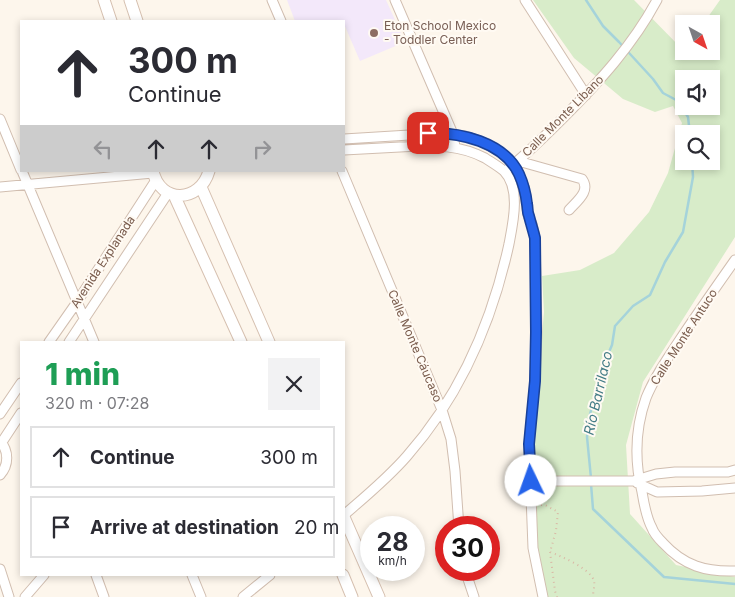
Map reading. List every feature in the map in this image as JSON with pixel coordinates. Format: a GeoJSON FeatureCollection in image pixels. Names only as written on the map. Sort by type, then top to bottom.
{"type":"FeatureCollection","features":[{"type":"Feature","properties":{"kind":"main road"},"geometry":{"type":"LineString","coordinates":[[104,0],[111,20]]}},
{"type":"Feature","properties":{"kind":"main road"},"geometry":{"type":"LineString","coordinates":[[130,0],[138,20]]}},
{"type":"Feature","properties":{"kind":"main road"},"geometry":{"type":"LineString","coordinates":[[154,175],[161,188],[171,194],[184,196],[193,193],[201,187],[209,172]]}},
{"type":"Feature","properties":{"kind":"main road"},"geometry":{"type":"LineString","coordinates":[[201,187],[269,341]]}},
{"type":"Feature","properties":{"kind":"main road"},"geometry":{"type":"LineString","coordinates":[[171,194],[241,341]]}},
{"type":"Feature","properties":{"kind":"main road"},"geometry":{"type":"LineString","coordinates":[[345,518],[379,597]]}},
{"type":"Feature","properties":{"kind":"main road"},"geometry":{"type":"LineString","coordinates":[[342,576],[352,597]]}},
{"type":"Feature","properties":{"kind":"street"},"geometry":{"type":"LineString","coordinates":[[272,0],[281,20]]}},
{"type":"Feature","properties":{"kind":"street"},"geometry":{"type":"LineString","coordinates":[[395,0],[453,134],[455,147]]}},
{"type":"Feature","properties":{"kind":"street"},"geometry":{"type":"LineString","coordinates":[[525,0],[586,94]]}},
{"type":"Feature","properties":{"kind":"street","name":"Calle Monte Líbano"},"geometry":{"type":"LineString","coordinates":[[505,172],[552,129],[603,77],[623,52],[655,4]]}},
{"type":"Feature","properties":{"kind":"street"},"geometry":{"type":"LineString","coordinates":[[0,119],[20,165]]}},
{"type":"Feature","properties":{"kind":"street"},"geometry":{"type":"LineString","coordinates":[[345,139],[435,133],[465,136],[487,145],[516,163],[582,179],[586,188],[569,210]]}},
{"type":"Feature","properties":{"kind":"street"},"geometry":{"type":"LineString","coordinates":[[345,150],[430,146],[466,149],[494,163],[505,172],[513,192],[514,213],[504,266],[494,299],[470,361],[458,385],[428,429],[398,466],[345,515]]}},
{"type":"Feature","properties":{"kind":"street"},"geometry":{"type":"LineString","coordinates":[[516,163],[524,187],[528,215],[535,238],[535,381],[529,444],[533,548],[543,597]]}},
{"type":"Feature","properties":{"kind":"street"},"geometry":{"type":"LineString","coordinates":[[23,172],[94,341]]}},
{"type":"Feature","properties":{"kind":"street","name":"Calle Monte Cáucaso"},"geometry":{"type":"LineString","coordinates":[[342,172],[442,410],[450,439],[455,471],[458,516]]}},
{"type":"Feature","properties":{"kind":"street"},"geometry":{"type":"LineString","coordinates":[[0,187],[27,183],[154,175]]}},
{"type":"Feature","properties":{"kind":"street","name":"Avenida Explanada"},"geometry":{"type":"LineString","coordinates":[[50,341],[77,302],[154,175]]}},
{"type":"Feature","properties":{"kind":"street","name":"Avenida Explanada"},"geometry":{"type":"LineString","coordinates":[[70,341],[171,194]]}},
{"type":"Feature","properties":{"kind":"street"},"geometry":{"type":"LineString","coordinates":[[514,213],[528,215]]}},
{"type":"Feature","properties":{"kind":"street","name":"Calle Monte Antuco"},"geometry":{"type":"LineString","coordinates":[[735,260],[665,362],[647,396],[641,413],[636,445],[635,481],[652,528],[669,550],[693,566],[711,571],[735,571]]}},
{"type":"Feature","properties":{"kind":"street"},"geometry":{"type":"LineString","coordinates":[[0,414],[20,384]]}},
{"type":"Feature","properties":{"kind":"street"},"geometry":{"type":"LineString","coordinates":[[0,475],[6,465],[7,457],[6,449],[1,442],[20,414]]}},
{"type":"Feature","properties":{"kind":"street"},"geometry":{"type":"LineString","coordinates":[[531,481],[635,481],[656,474],[728,472],[735,470]]}},
{"type":"Feature","properties":{"kind":"street"},"geometry":{"type":"LineString","coordinates":[[635,481],[657,492],[735,488]]}},
{"type":"Feature","properties":{"kind":"street"},"geometry":{"type":"LineString","coordinates":[[0,569],[9,597]]}},
{"type":"Feature","properties":{"kind":"street"},"geometry":{"type":"LineString","coordinates":[[25,597],[43,576]]}},
{"type":"Feature","properties":{"kind":"street"},"geometry":{"type":"LineString","coordinates":[[96,576],[104,597]]}},
{"type":"Feature","properties":{"kind":"street"},"geometry":{"type":"LineString","coordinates":[[192,576],[201,597]]}},
{"type":"Feature","properties":{"kind":"street"},"geometry":{"type":"LineString","coordinates":[[243,597],[269,576]]}},
{"type":"Feature","properties":{"kind":"street"},"geometry":{"type":"LineString","coordinates":[[469,581],[474,597]]}},
{"type":"Feature","properties":{"kind":"path"},"geometry":{"type":"LineString","coordinates":[[532,504],[545,505],[558,512],[556,531],[550,552],[557,597]]}},
{"type":"Feature","properties":{"kind":"path"},"geometry":{"type":"LineString","coordinates":[[550,552],[569,560],[594,578],[593,597]]}},
{"type":"Feature","properties":{"kind":"shaded area"},"geometry":{"type":"Polygon","coordinates":[[[287,0],[386,0],[405,42],[360,61],[345,26],[345,20],[295,20],[287,0]]]}},
{"type":"Feature","properties":{"kind":"green space"},"geometry":{"type":"Polygon","coordinates":[[[533,0],[634,0],[675,42],[675,60],[720,60],[720,15],[709,15],[720,0],[735,0],[735,237],[643,382],[626,445],[630,514],[676,565],[735,577],[735,597],[546,597],[536,547],[535,444],[544,312],[542,276],[580,270],[614,253],[649,212],[668,173],[675,148],[675,170],[720,170],[720,125],[681,125],[678,115],[720,115],[720,70],[675,70],[675,110],[673,106],[655,112],[623,99],[574,58],[533,0]]]}},
{"type":"Feature","properties":{"kind":"waterway","name":"Río Barrilaco"},"geometry":{"type":"LineString","coordinates":[[586,0],[603,26],[653,79],[663,93],[678,101],[688,117],[689,125]]}},
{"type":"Feature","properties":{"kind":"waterway","name":"Río Barrilaco"},"geometry":{"type":"LineString","coordinates":[[591,478],[587,437],[589,418],[603,366],[612,345],[615,326],[633,306],[650,295],[665,262],[683,232],[693,170]]}},
{"type":"Feature","properties":{"kind":"waterway","name":"Río Barrilaco"},"geometry":{"type":"LineString","coordinates":[[591,484],[593,509],[664,577],[735,584]]}},
{"type":"Feature","properties":{"kind":"place","name":"Eton School Mexico - Toddler Center"},"geometry":{"type":"Point","coordinates":[374,33]}},
{"type":"Feature","properties":{"kind":"route"},"geometry":{"type":"LineString","coordinates":[[428,133],[465,136],[494,148],[514,165],[524,187],[528,215],[535,238],[535,381],[529,444],[531,481]]}}]}
